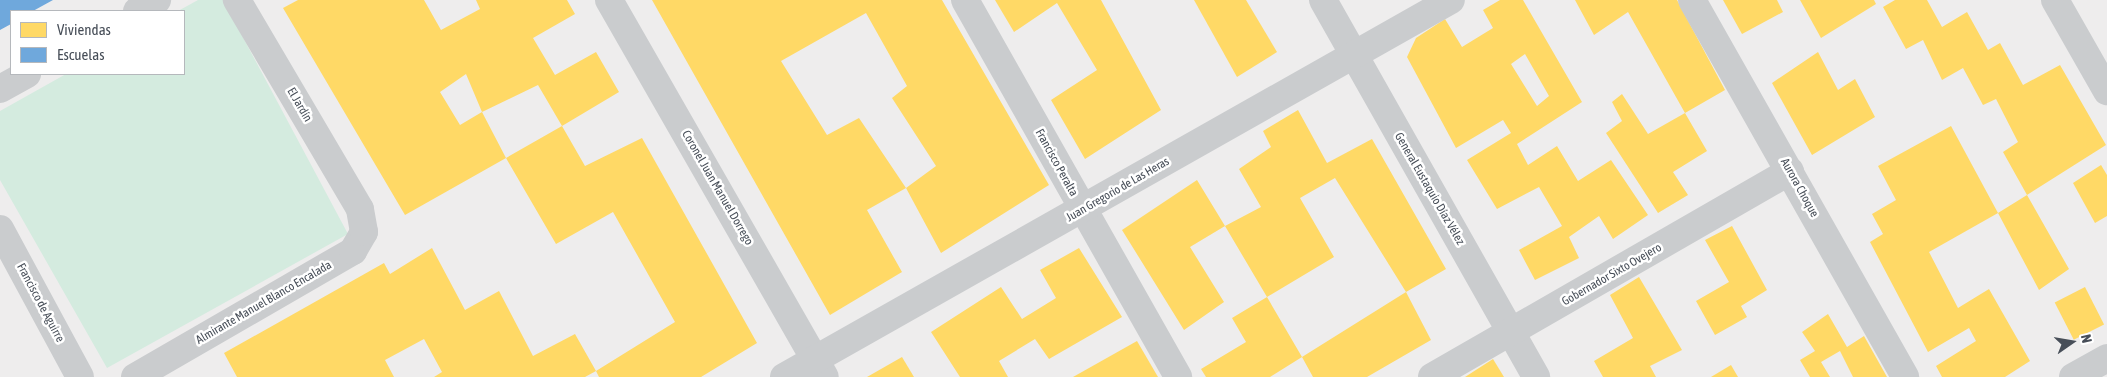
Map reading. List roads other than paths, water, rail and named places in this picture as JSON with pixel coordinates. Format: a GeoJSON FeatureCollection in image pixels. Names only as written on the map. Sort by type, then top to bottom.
{"type":"FeatureCollection","features":[{"type":"Feature","properties":{"kind":"street"},"geometry":{"type":"LineString","coordinates":[[139,10],[157,0]]}},
{"type":"Feature","properties":{"kind":"street","name":"El Jardín"},"geometry":{"type":"LineString","coordinates":[[238,0],[360,209]]}},
{"type":"Feature","properties":{"kind":"street","name":"Coronel Juan Manuel Dorrego"},"geometry":{"type":"LineString","coordinates":[[609,0],[820,368]]}},
{"type":"Feature","properties":{"kind":"street","name":"Francisco Peralta"},"geometry":{"type":"LineString","coordinates":[[965,0],[1082,211],[1178,377]]}},
{"type":"Feature","properties":{"kind":"street","name":"General Eustaquio Díaz Vélez"},"geometry":{"type":"LineString","coordinates":[[1323,0],[1536,377]]}},
{"type":"Feature","properties":{"kind":"street","name":"Juan Gregorio de Las Heras"},"geometry":{"type":"LineString","coordinates":[[784,377],[820,368],[1082,211],[1451,0]]}},
{"type":"Feature","properties":{"kind":"street","name":"Aurora Choque"},"geometry":{"type":"LineString","coordinates":[[1692,0],[1905,377]]}},
{"type":"Feature","properties":{"kind":"street"},"geometry":{"type":"LineString","coordinates":[[2055,0],[2107,91]]}},
{"type":"Feature","properties":{"kind":"street"},"geometry":{"type":"LineString","coordinates":[[0,89],[25,75]]}},
{"type":"Feature","properties":{"kind":"street","name":"Gobernador Sixto Ovejero"},"geometry":{"type":"LineString","coordinates":[[1432,377],[1511,334],[1790,171]]}},
{"type":"Feature","properties":{"kind":"street","name":"Almirante Manuel Blanco Encalada"},"geometry":{"type":"LineString","coordinates":[[135,377],[353,251],[364,232],[360,209]]}},
{"type":"Feature","properties":{"kind":"street","name":"Francisco de Aguirre"},"geometry":{"type":"LineString","coordinates":[[0,229],[80,377]]}},
{"type":"Feature","properties":{"kind":"street"},"geometry":{"type":"LineString","coordinates":[[2073,377],[2107,358]]}}]}
